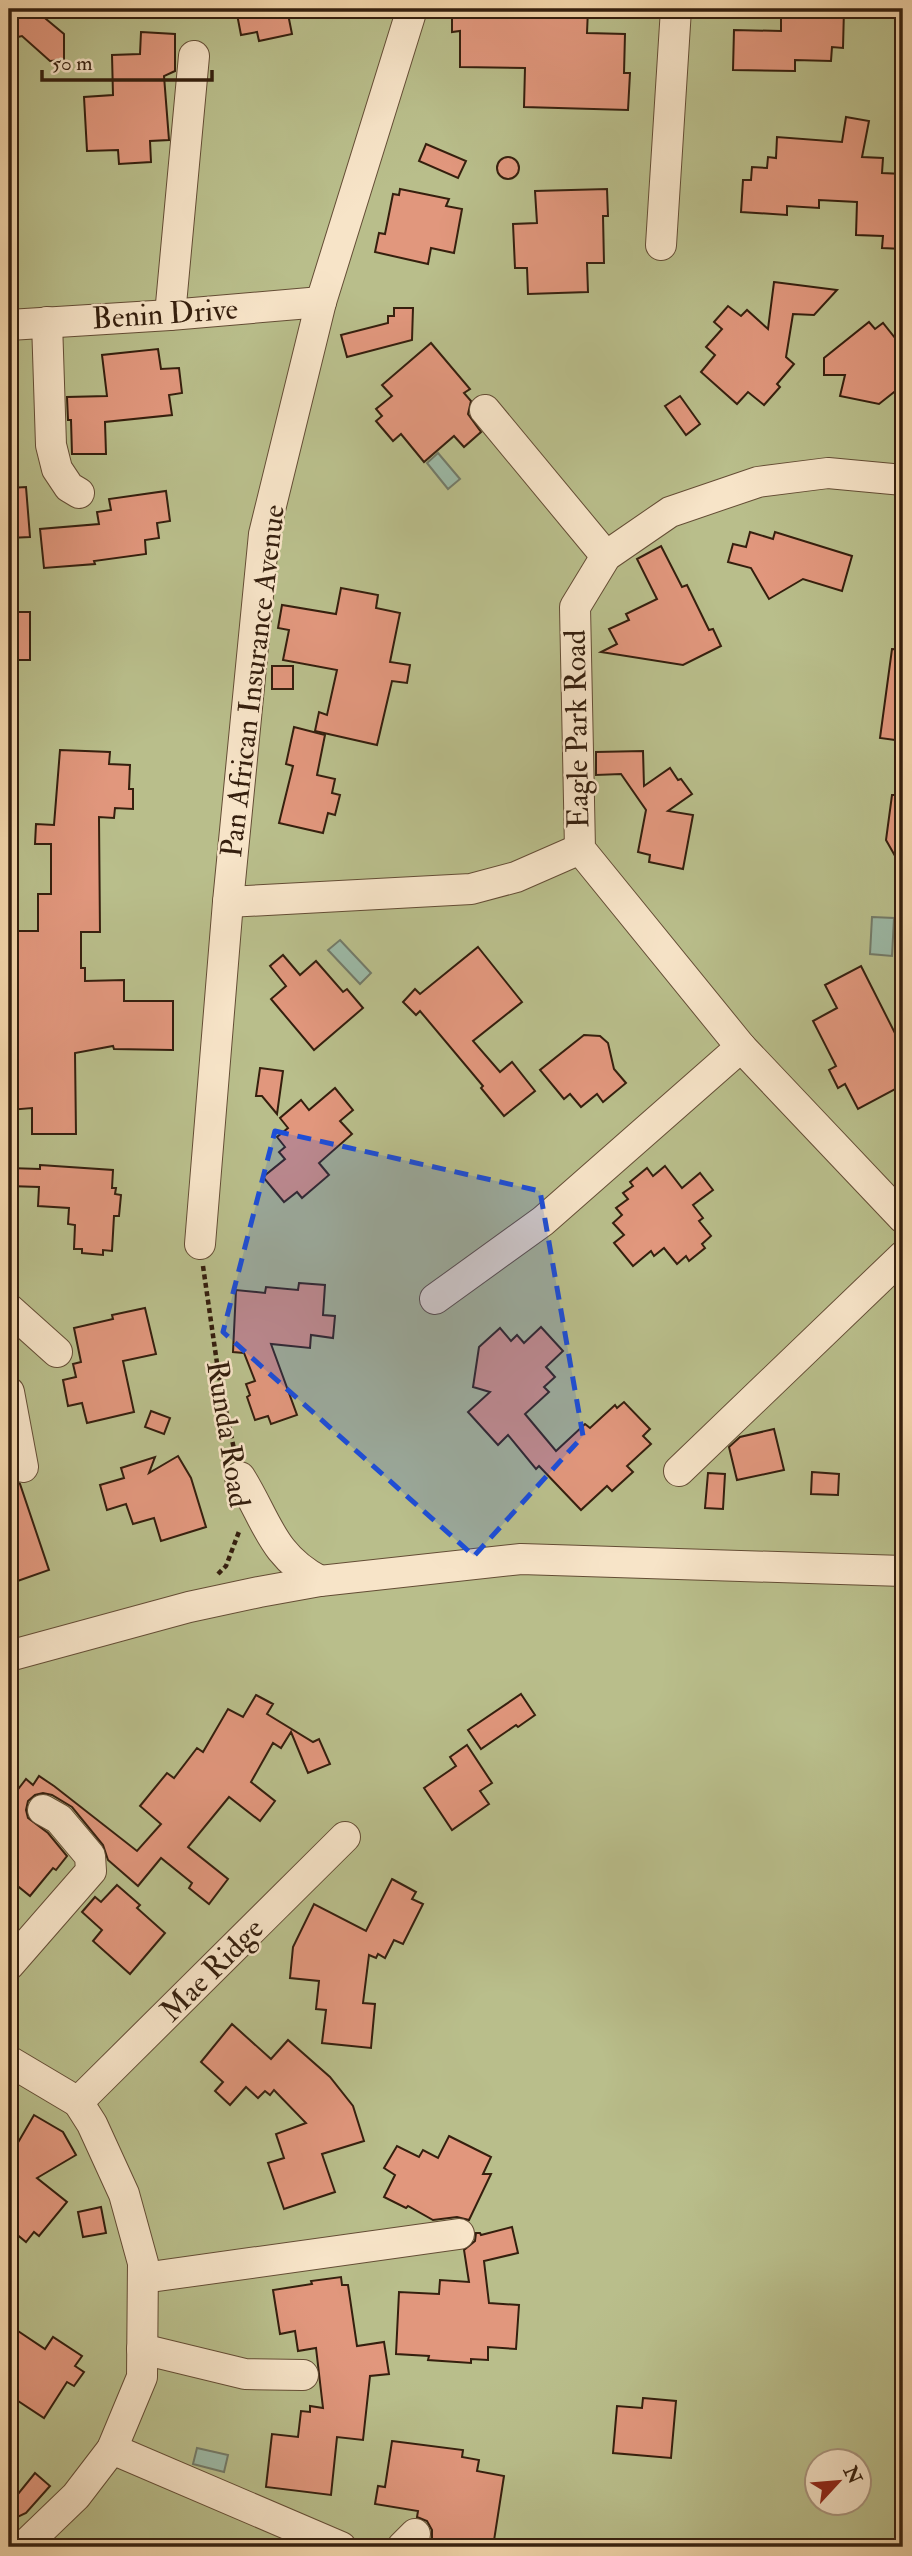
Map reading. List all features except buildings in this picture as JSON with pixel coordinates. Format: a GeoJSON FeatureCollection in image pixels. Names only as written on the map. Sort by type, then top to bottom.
{"type":"FeatureCollection","features":[{"type":"Feature","properties":{"kind":"street","name":"Pan African Insurance Avenue"},"geometry":{"type":"LineString","coordinates":[[200,1244],[228,902],[264,534],[321,302],[412,9]]}},
{"type":"Feature","properties":{"kind":"street"},"geometry":{"type":"LineString","coordinates":[[661,245],[676,9]]}},
{"type":"Feature","properties":{"kind":"street"},"geometry":{"type":"LineString","coordinates":[[170,315],[194,56]]}},
{"type":"Feature","properties":{"kind":"street","name":"Benin Drive"},"geometry":{"type":"LineString","coordinates":[[9,325],[321,302]]}},
{"type":"Feature","properties":{"kind":"street"},"geometry":{"type":"LineString","coordinates":[[47,322],[51,444],[57,469],[69,487],[79,493]]}},
{"type":"Feature","properties":{"kind":"street"},"geometry":{"type":"LineString","coordinates":[[485,410],[606,556]]}},
{"type":"Feature","properties":{"kind":"street","name":"Eagle Park Road"},"geometry":{"type":"LineString","coordinates":[[903,480],[828,473],[758,482],[670,512],[606,556],[575,607],[580,849],[741,1047],[903,1218]]}},
{"type":"Feature","properties":{"kind":"street","name":"Eagle Park Road"},"geometry":{"type":"LineString","coordinates":[[228,902],[471,889],[516,877],[580,849]]}},
{"type":"Feature","properties":{"kind":"street"},"geometry":{"type":"LineString","coordinates":[[435,1299],[543,1220],[741,1047]]}},
{"type":"Feature","properties":{"kind":"street"},"geometry":{"type":"LineString","coordinates":[[679,1471],[903,1256]]}},
{"type":"Feature","properties":{"kind":"street"},"geometry":{"type":"LineString","coordinates":[[9,1309],[57,1352]]}},
{"type":"Feature","properties":{"kind":"street"},"geometry":{"type":"LineString","coordinates":[[9,1392],[23,1467]]}},
{"type":"Feature","properties":{"kind":"street"},"geometry":{"type":"LineString","coordinates":[[240,1477],[280,1550],[303,1572],[320,1581]]}},
{"type":"Feature","properties":{"kind":"street"},"geometry":{"type":"LineString","coordinates":[[9,1656],[176,1611],[259,1592],[320,1581],[521,1559],[903,1571]]}},
{"type":"Feature","properties":{"kind":"street"},"geometry":{"type":"LineString","coordinates":[[9,1965],[91,1871],[90,1856],[59,1819],[43,1810]]}},
{"type":"Feature","properties":{"kind":"street","name":"Mae Ridge"},"geometry":{"type":"LineString","coordinates":[[78,2102],[345,1837]]}},
{"type":"Feature","properties":{"kind":"street"},"geometry":{"type":"LineString","coordinates":[[9,2060],[78,2102],[92,2124],[124,2193],[143,2263],[142,2376],[112,2449],[76,2496],[23,2547]]}},
{"type":"Feature","properties":{"kind":"street"},"geometry":{"type":"LineString","coordinates":[[143,2278],[459,2234]]}},
{"type":"Feature","properties":{"kind":"street"},"geometry":{"type":"LineString","coordinates":[[142,2349],[245,2374],[303,2375]]}},
{"type":"Feature","properties":{"kind":"street"},"geometry":{"type":"LineString","coordinates":[[112,2449],[341,2547]]}},
{"type":"Feature","properties":{"kind":"path","name":"Runda Road"},"geometry":{"type":"LineString","coordinates":[[200,1244],[219,1377],[240,1477]]}},
{"type":"Feature","properties":{"kind":"path","name":"Runda Road"},"geometry":{"type":"LineString","coordinates":[[216,1576],[226,1566],[241,1527]]}},
{"type":"Feature","properties":{"kind":"highlighted area"},"geometry":{"type":"Polygon","coordinates":[[[275,1131],[540,1191],[583,1436],[474,1556],[223,1332],[275,1131]]]}},
{"type":"Feature","properties":{"kind":"green space"},"geometry":{"type":"Polygon","coordinates":[[[9,9],[903,9],[903,2547],[9,2547],[9,9]]]}},
{"type":"Feature","properties":{"kind":"shaded area"},"geometry":{"type":"Polygon","coordinates":[[[438,453],[460,479],[448,489],[427,463],[438,453]]]}},
{"type":"Feature","properties":{"kind":"shaded area"},"geometry":{"type":"Polygon","coordinates":[[[872,917],[894,918],[892,956],[870,954],[872,917]]]}},
{"type":"Feature","properties":{"kind":"shaded area"},"geometry":{"type":"Polygon","coordinates":[[[340,940],[371,973],[360,984],[328,950],[340,940]]]}},
{"type":"Feature","properties":{"kind":"shaded area"},"geometry":{"type":"Polygon","coordinates":[[[197,2448],[228,2455],[224,2472],[193,2464],[197,2448]]]}}]}
